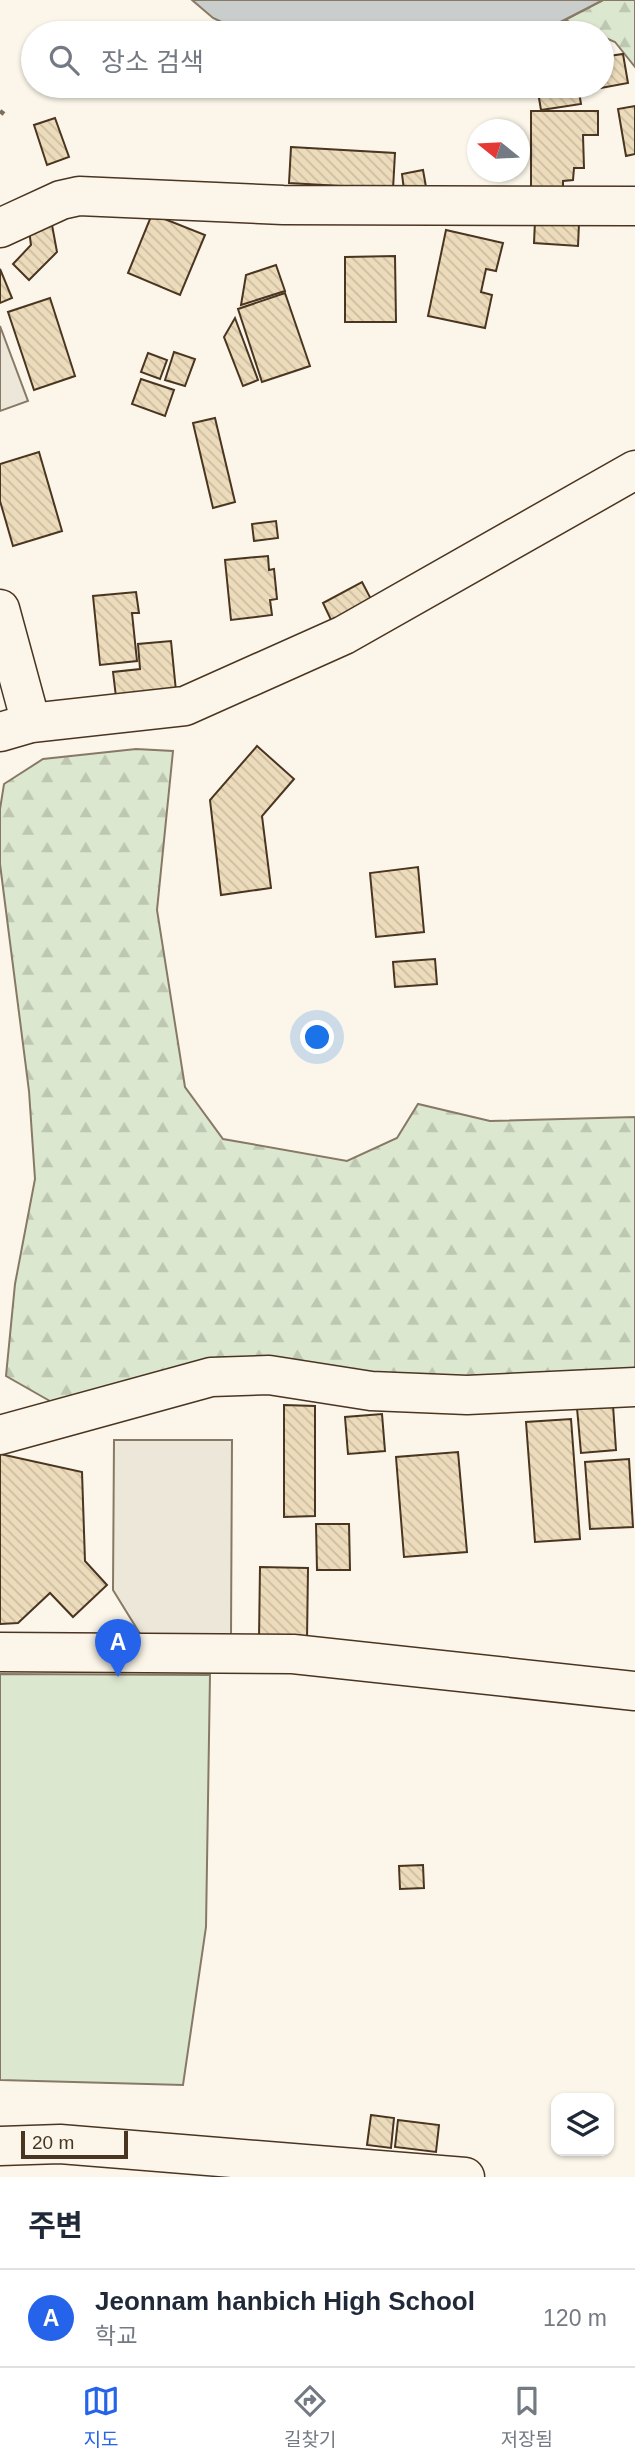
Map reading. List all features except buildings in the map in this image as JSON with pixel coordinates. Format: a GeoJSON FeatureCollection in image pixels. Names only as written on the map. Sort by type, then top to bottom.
{"type":"FeatureCollection","features":[{"type":"Feature","properties":{"kind":"street"},"geometry":{"type":"LineString","coordinates":[[0,228],[61,200],[79,196],[284,205],[635,206]]}},
{"type":"Feature","properties":{"kind":"street"},"geometry":{"type":"LineString","coordinates":[[0,609],[16,728],[185,706],[344,635],[635,470]]}},
{"type":"Feature","properties":{"kind":"street"},"geometry":{"type":"LineString","coordinates":[[0,1435],[211,1377],[269,1375],[371,1391],[467,1395],[635,1387]]}},
{"type":"Feature","properties":{"kind":"street"},"geometry":{"type":"LineString","coordinates":[[0,1652],[293,1654],[635,1691]]}},
{"type":"Feature","properties":{"kind":"street"},"geometry":{"type":"LineString","coordinates":[[0,2146],[60,2144],[465,2177]]}},
{"type":"Feature","properties":{"kind":"green space"},"geometry":{"type":"Polygon","coordinates":[[[603,0],[635,0],[635,67],[614,42],[614,21],[565,20],[603,0]]]}},
{"type":"Feature","properties":{"kind":"green space"},"geometry":{"type":"Polygon","coordinates":[[[136,749],[173,751],[157,910],[185,1087],[223,1139],[347,1161],[397,1138],[418,1104],[490,1121],[635,1117],[635,1378],[475,1384],[266,1364],[64,1409],[6,1376],[15,1284],[35,1179],[29,1091],[0,864],[0,809],[4,784],[43,759],[136,749]]]}},
{"type":"Feature","properties":{"kind":"green space"},"geometry":{"type":"Polygon","coordinates":[[[0,1674],[210,1675],[206,1927],[183,2085],[0,2080],[0,1674]]]}},
{"type":"Feature","properties":{"kind":"shaded area"},"geometry":{"type":"Polygon","coordinates":[[[192,0],[603,0],[562,21],[219,21],[192,0]]]}},
{"type":"Feature","properties":{"kind":"shaded area"},"geometry":{"type":"Polygon","coordinates":[[[0,326],[28,401],[0,411],[0,326]]]}},
{"type":"Feature","properties":{"kind":"shaded area"},"geometry":{"type":"Polygon","coordinates":[[[114,1440],[232,1440],[231,1637],[142,1637],[113,1590],[114,1440]]]}},
{"type":"Feature","properties":{"kind":"place","name":"Jeonnam hanbich High School"},"geometry":{"type":"Point","coordinates":[118,1677]}}]}
